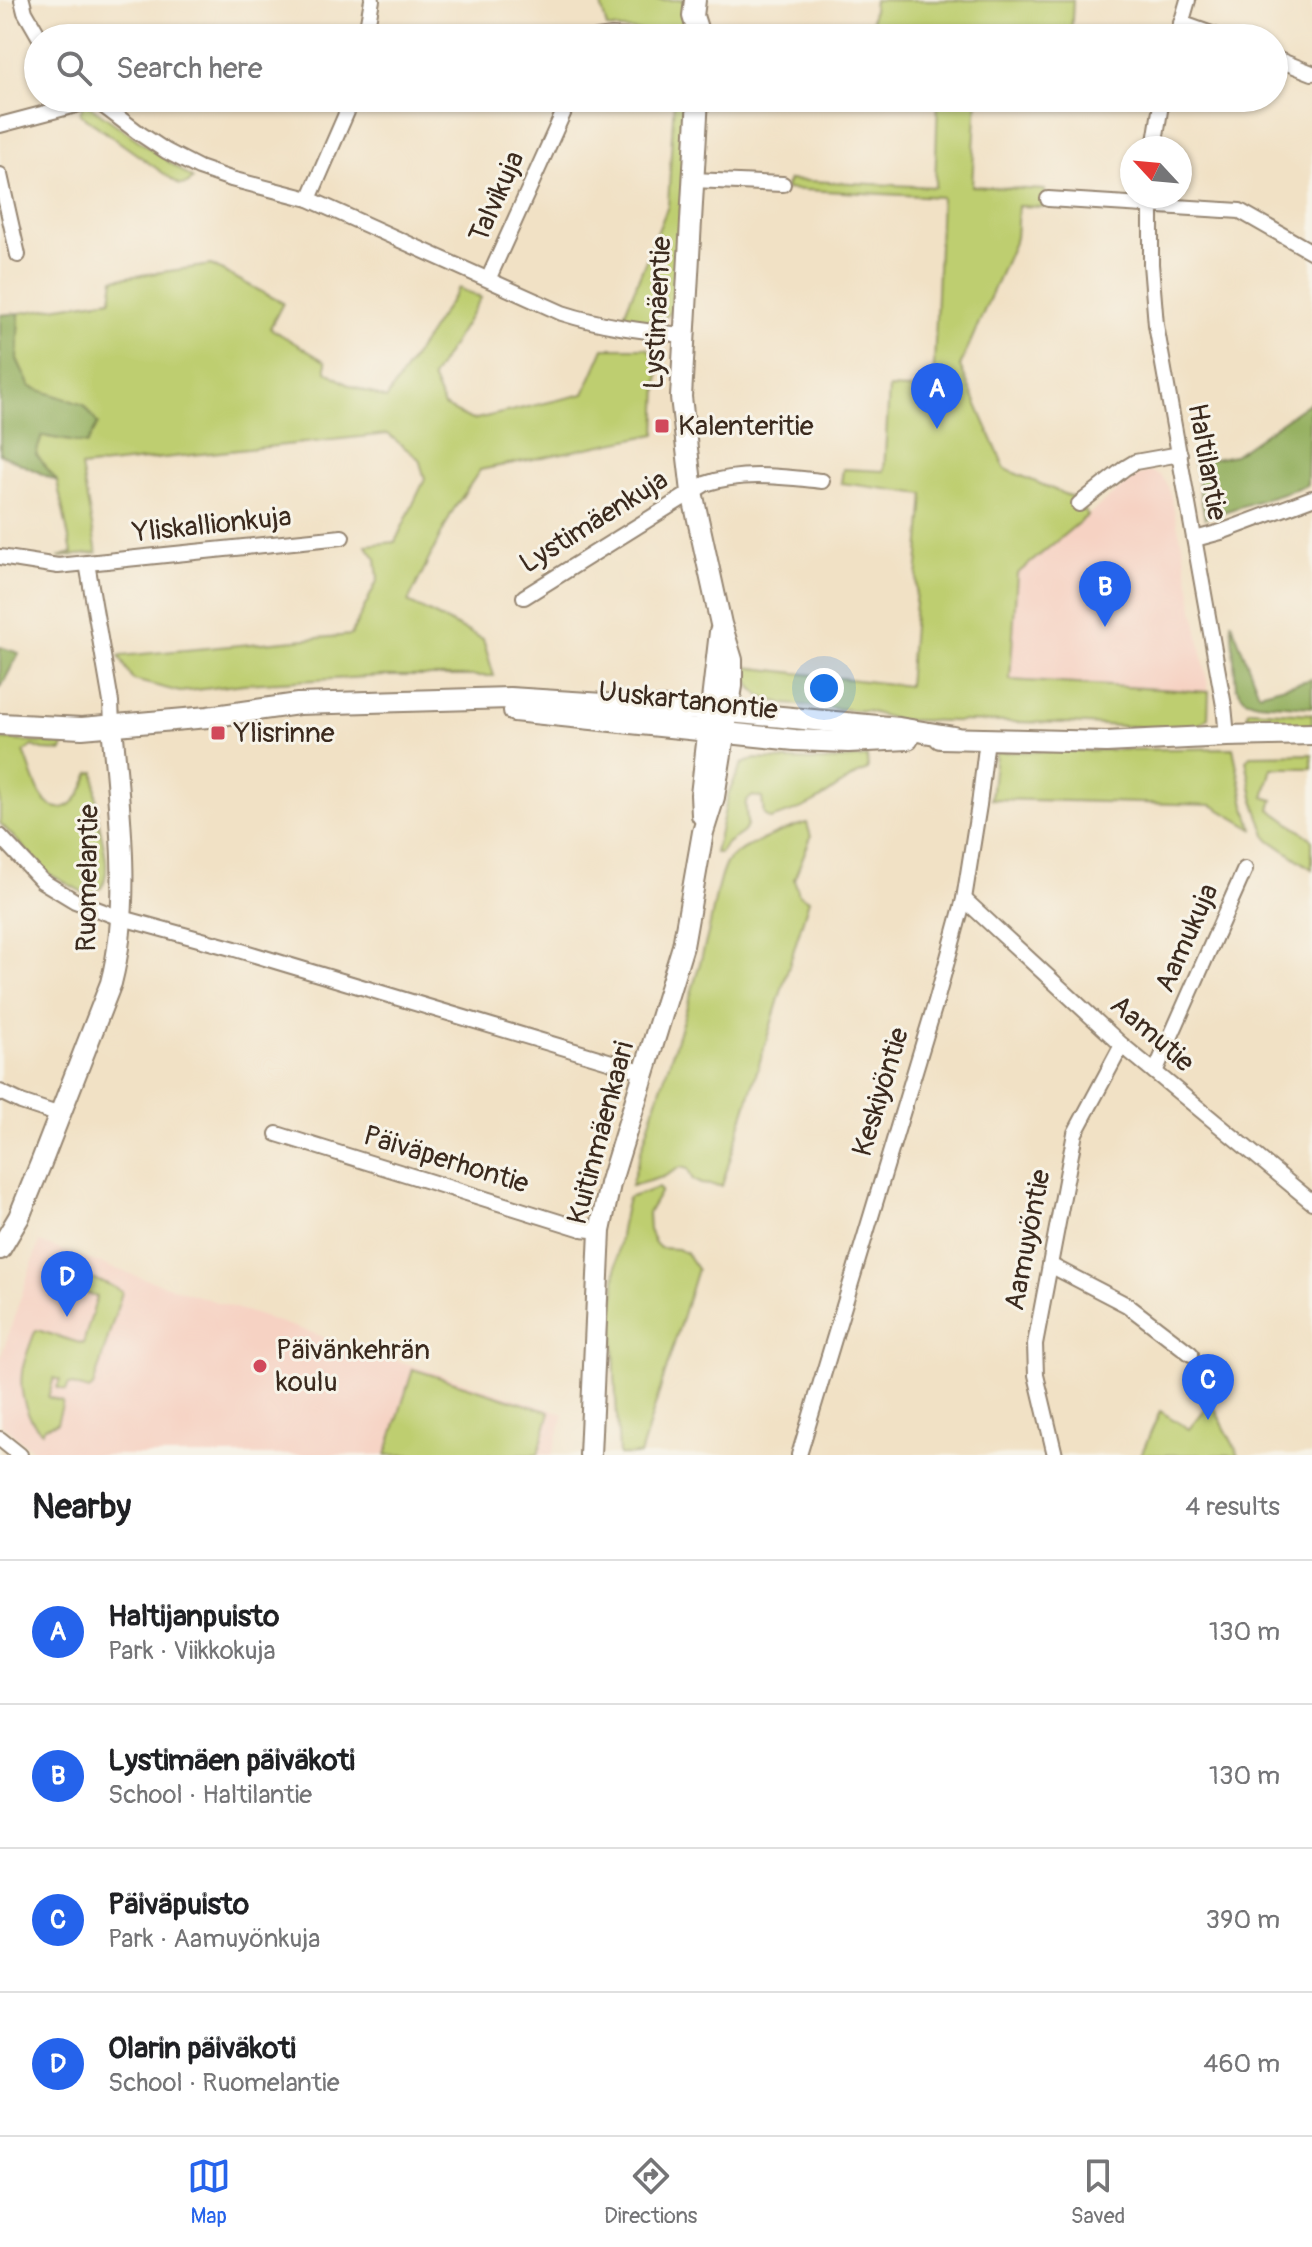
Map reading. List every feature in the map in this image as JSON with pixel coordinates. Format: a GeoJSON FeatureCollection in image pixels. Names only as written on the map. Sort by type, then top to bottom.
{"type":"FeatureCollection","features":[{"type":"Feature","properties":{"kind":"street"},"geometry":{"type":"LineString","coordinates":[[22,0],[32,24]]}},
{"type":"Feature","properties":{"kind":"street"},"geometry":{"type":"LineString","coordinates":[[368,24],[372,0]]}},
{"type":"Feature","properties":{"kind":"street"},"geometry":{"type":"LineString","coordinates":[[695,0],[693,16],[696,24]]}},
{"type":"Feature","properties":{"kind":"street"},"geometry":{"type":"LineString","coordinates":[[704,0],[705,24]]}},
{"type":"Feature","properties":{"kind":"street"},"geometry":{"type":"LineString","coordinates":[[1181,23],[1188,0]]}},
{"type":"Feature","properties":{"kind":"street"},"geometry":{"type":"LineString","coordinates":[[1288,64],[1312,73]]}},
{"type":"Feature","properties":{"kind":"street"},"geometry":{"type":"LineString","coordinates":[[0,125],[47,112]]}},
{"type":"Feature","properties":{"kind":"street"},"geometry":{"type":"LineString","coordinates":[[111,112],[166,151],[199,168],[309,199],[562,313],[612,326],[683,335]]}},
{"type":"Feature","properties":{"kind":"street"},"geometry":{"type":"LineString","coordinates":[[309,199],[347,112]]}},
{"type":"Feature","properties":{"kind":"street","name":"Talvikuja"},"geometry":{"type":"LineString","coordinates":[[491,273],[564,112]]}},
{"type":"Feature","properties":{"kind":"street","name":"Lystimäentie"},"geometry":{"type":"LineString","coordinates":[[697,112],[681,397],[692,492],[732,660],[716,733]]}},
{"type":"Feature","properties":{"kind":"street"},"geometry":{"type":"LineString","coordinates":[[1156,136],[1160,112]]}},
{"type":"Feature","properties":{"kind":"street"},"geometry":{"type":"LineString","coordinates":[[0,175],[18,255]]}},
{"type":"Feature","properties":{"kind":"street"},"geometry":{"type":"LineString","coordinates":[[693,180],[783,184]]}},
{"type":"Feature","properties":{"kind":"street"},"geometry":{"type":"LineString","coordinates":[[1048,199],[1120,200]]}},
{"type":"Feature","properties":{"kind":"street"},"geometry":{"type":"LineString","coordinates":[[1192,205],[1240,211],[1312,252]]}},
{"type":"Feature","properties":{"kind":"street","name":"Haltilantie"},"geometry":{"type":"LineString","coordinates":[[1150,208],[1156,325],[1227,736]]}},
{"type":"Feature","properties":{"kind":"street"},"geometry":{"type":"LineString","coordinates":[[1079,504],[1135,462],[1180,454]]}},
{"type":"Feature","properties":{"kind":"street","name":"Lystimäenkuja"},"geometry":{"type":"LineString","coordinates":[[524,597],[705,484],[729,477],[761,476],[822,481]]}},
{"type":"Feature","properties":{"kind":"street"},"geometry":{"type":"LineString","coordinates":[[1195,539],[1312,498]]}},
{"type":"Feature","properties":{"kind":"street","name":"Yliskallionkuja"},"geometry":{"type":"LineString","coordinates":[[0,557],[58,566],[342,537]]}},
{"type":"Feature","properties":{"kind":"street"},"geometry":{"type":"LineString","coordinates":[[87,563],[111,702],[112,725]]}},
{"type":"Feature","properties":{"kind":"street","name":"Uuskartanontie"},"geometry":{"type":"LineString","coordinates":[[0,724],[82,728],[208,717],[298,704],[510,698],[720,711],[987,739],[1106,742],[1312,734]]}},
{"type":"Feature","properties":{"kind":"street","name":"Uuskartanontie"},"geometry":{"type":"LineString","coordinates":[[467,701],[509,710],[716,733],[848,742],[954,737]]}},
{"type":"Feature","properties":{"kind":"street","name":"Ruomelantie"},"geometry":{"type":"LineString","coordinates":[[0,1249],[19,1217],[111,983],[116,962],[121,917],[119,816],[112,725]]}},
{"type":"Feature","properties":{"kind":"street","name":"Kuitinmäenkaari"},"geometry":{"type":"LineString","coordinates":[[590,1455],[600,1231],[610,1184],[683,946],[703,832],[714,797],[716,733]]}},
{"type":"Feature","properties":{"kind":"street","name":"Keskiyöntie"},"geometry":{"type":"LineString","coordinates":[[799,1455],[964,899],[987,739]]}},
{"type":"Feature","properties":{"kind":"street"},"geometry":{"type":"LineString","coordinates":[[0,836],[42,881],[75,901],[645,1072]]}},
{"type":"Feature","properties":{"kind":"street","name":"Aamukuja"},"geometry":{"type":"LineString","coordinates":[[1155,1072],[1245,869]]}},
{"type":"Feature","properties":{"kind":"street","name":"Aamutie"},"geometry":{"type":"LineString","coordinates":[[964,899],[1122,1045],[1312,1202]]}},
{"type":"Feature","properties":{"kind":"street","name":"Aamuyöntie"},"geometry":{"type":"LineString","coordinates":[[1055,1455],[1036,1375],[1035,1344],[1075,1133],[1122,1045]]}},
{"type":"Feature","properties":{"kind":"street"},"geometry":{"type":"LineString","coordinates":[[0,1092],[60,1115]]}},
{"type":"Feature","properties":{"kind":"street","name":"Päiväperhontie"},"geometry":{"type":"LineString","coordinates":[[277,1134],[582,1229],[600,1231]]}},
{"type":"Feature","properties":{"kind":"street"},"geometry":{"type":"LineString","coordinates":[[1050,1265],[1127,1305],[1191,1354]]}},
{"type":"Feature","properties":{"kind":"street"},"geometry":{"type":"LineString","coordinates":[[0,1439],[20,1455]]}},
{"type":"Feature","properties":{"kind":"shaded area"},"geometry":{"type":"Polygon","coordinates":[[[1149,471],[1160,475],[1168,486],[1183,548],[1209,692],[1010,680],[1017,574],[1134,477],[1149,471]]]}},
{"type":"Feature","properties":{"kind":"shaded area","name":"Päivänkehrän koulu"},"geometry":{"type":"Polygon","coordinates":[[[39,1242],[564,1414],[552,1455],[39,1455],[0,1423],[0,1360],[39,1242]]]}},
{"type":"Feature","properties":{"kind":"green space"},"geometry":{"type":"Polygon","coordinates":[[[594,0],[690,0],[681,24],[606,24],[600,1],[594,0]]]}},
{"type":"Feature","properties":{"kind":"green space"},"geometry":{"type":"Polygon","coordinates":[[[874,0],[1073,0],[1072,24],[871,24],[874,0]]]}},
{"type":"Feature","properties":{"kind":"green space"},"geometry":{"type":"Polygon","coordinates":[[[98,112],[193,179],[180,185],[80,114],[98,112]]]}},
{"type":"Feature","properties":{"kind":"green space"},"geometry":{"type":"Polygon","coordinates":[[[673,112],[686,112],[676,302],[667,316],[661,319],[621,322],[668,206],[673,112]]]}},
{"type":"Feature","properties":{"kind":"green space"},"geometry":{"type":"Polygon","coordinates":[[[938,112],[976,112],[972,186],[1045,190],[1043,207],[1018,206],[1016,238],[960,366],[1005,469],[1074,498],[1088,515],[1017,574],[1010,680],[1209,692],[1208,718],[1197,727],[1178,729],[1067,723],[898,720],[867,711],[785,704],[763,698],[751,687],[744,667],[908,686],[924,494],[841,483],[843,469],[884,471],[889,388],[933,390],[941,197],[785,189],[789,180],[935,187],[938,112]]]}},
{"type":"Feature","properties":{"kind":"green space"},"geometry":{"type":"Polygon","coordinates":[[[211,265],[283,303],[270,328],[326,362],[326,371],[347,384],[386,399],[459,288],[481,298],[432,378],[444,406],[472,420],[584,394],[604,348],[647,348],[659,362],[656,434],[480,470],[452,512],[408,602],[483,639],[494,676],[385,676],[244,684],[180,692],[133,680],[119,656],[351,635],[378,579],[376,559],[366,545],[395,542],[425,479],[419,459],[388,434],[81,467],[97,553],[58,557],[72,553],[57,481],[36,454],[42,436],[87,444],[84,405],[30,387],[17,359],[19,313],[111,299],[114,279],[211,265]]]}},
{"type":"Feature","properties":{"kind":"green space"},"geometry":{"type":"Polygon","coordinates":[[[19,313],[17,359],[30,387],[84,405],[98,424],[87,444],[42,436],[36,454],[57,481],[0,454],[0,315],[19,313]]]}},
{"type":"Feature","properties":{"kind":"green space"},"geometry":{"type":"Polygon","coordinates":[[[1310,402],[1307,485],[1205,518],[1194,463],[1234,455],[1310,402]]]}},
{"type":"Feature","properties":{"kind":"green space"},"geometry":{"type":"Polygon","coordinates":[[[1231,621],[1259,693],[1312,679],[1312,707],[1257,703],[1245,699],[1236,687],[1231,621]]]}},
{"type":"Feature","properties":{"kind":"green space"},"geometry":{"type":"Polygon","coordinates":[[[0,647],[19,653],[0,689],[0,647]]]}},
{"type":"Feature","properties":{"kind":"green space"},"geometry":{"type":"Polygon","coordinates":[[[1250,710],[1312,714],[1312,725],[1248,725],[1247,713],[1250,710]]]}},
{"type":"Feature","properties":{"kind":"green space"},"geometry":{"type":"Polygon","coordinates":[[[0,739],[64,745],[62,751],[33,746],[24,752],[37,787],[47,803],[54,807],[67,807],[73,802],[90,773],[95,772],[106,872],[101,888],[90,896],[49,874],[0,823],[0,739]]]}},
{"type":"Feature","properties":{"kind":"green space"},"geometry":{"type":"Polygon","coordinates":[[[1233,748],[1253,829],[1212,805],[991,799],[996,752],[1233,748]]]}},
{"type":"Feature","properties":{"kind":"green space"},"geometry":{"type":"Polygon","coordinates":[[[1312,754],[1312,768],[1272,768],[1264,797],[1273,800],[1270,809],[1312,839],[1312,869],[1267,838],[1253,797],[1246,760],[1253,755],[1312,754]]]}},
{"type":"Feature","properties":{"kind":"green space"},"geometry":{"type":"Polygon","coordinates":[[[867,757],[868,770],[848,779],[813,803],[789,813],[770,819],[764,815],[762,798],[753,796],[746,801],[746,829],[720,853],[715,853],[729,792],[742,764],[755,759],[823,761],[867,757]]]}},
{"type":"Feature","properties":{"kind":"green space"},"geometry":{"type":"Polygon","coordinates":[[[807,823],[811,837],[794,879],[799,894],[809,900],[722,1186],[701,1184],[693,1180],[688,1169],[681,1167],[663,1177],[631,1186],[691,994],[725,864],[735,854],[755,844],[807,823]]]}},
{"type":"Feature","properties":{"kind":"green space"},"geometry":{"type":"Polygon","coordinates":[[[658,1188],[661,1191],[648,1213],[649,1230],[655,1243],[660,1248],[686,1253],[697,1269],[640,1455],[619,1455],[614,1293],[621,1229],[628,1198],[658,1188]]]}},
{"type":"Feature","properties":{"kind":"green space"},"geometry":{"type":"Polygon","coordinates":[[[66,1271],[108,1284],[122,1292],[93,1387],[89,1390],[69,1384],[66,1391],[57,1388],[60,1380],[54,1378],[48,1397],[63,1402],[57,1423],[45,1427],[42,1432],[28,1413],[21,1380],[34,1334],[37,1330],[83,1344],[97,1297],[51,1282],[66,1271]]]}},
{"type":"Feature","properties":{"kind":"green space"},"geometry":{"type":"Polygon","coordinates":[[[413,1369],[550,1412],[538,1455],[386,1455],[413,1369]]]}},
{"type":"Feature","properties":{"kind":"green space"},"geometry":{"type":"Polygon","coordinates":[[[1211,1402],[1239,1455],[1141,1455],[1160,1411],[1189,1429],[1211,1402]]]}},
{"type":"Feature","properties":{"kind":"place","name":"Kalenteritie"},"geometry":{"type":"Point","coordinates":[662,426]}},
{"type":"Feature","properties":{"kind":"place","name":"Haltijanpuisto"},"geometry":{"type":"Point","coordinates":[937,429]}},
{"type":"Feature","properties":{"kind":"place","name":"Lystimäen päiväkoti"},"geometry":{"type":"Point","coordinates":[1105,627]}},
{"type":"Feature","properties":{"kind":"place","name":"Ylisrinne"},"geometry":{"type":"Point","coordinates":[218,733]}},
{"type":"Feature","properties":{"kind":"place","name":"Olarin päiväkoti"},"geometry":{"type":"Point","coordinates":[67,1317]}},
{"type":"Feature","properties":{"kind":"place","name":"Päivänkehrän koulu"},"geometry":{"type":"Point","coordinates":[260,1366]}},
{"type":"Feature","properties":{"kind":"place","name":"Päiväpuisto"},"geometry":{"type":"Point","coordinates":[1208,1420]}}]}
